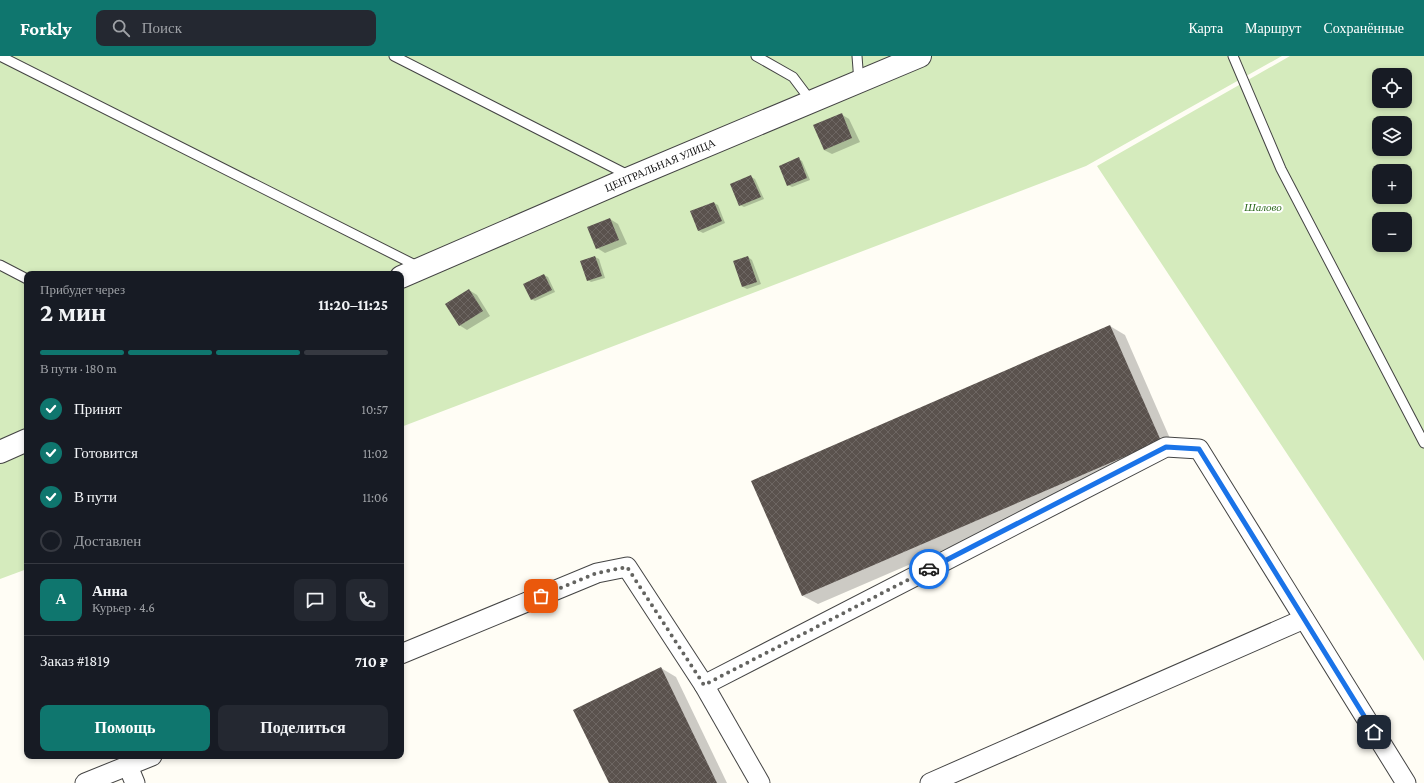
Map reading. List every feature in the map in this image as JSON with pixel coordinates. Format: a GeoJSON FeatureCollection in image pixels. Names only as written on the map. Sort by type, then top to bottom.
{"type":"FeatureCollection","features":[{"type":"Feature","properties":{"kind":"street","name":"ЦЕНТРАЛЬНАЯ УЛИЦА"},"geometry":{"type":"LineString","coordinates":[[404,275],[920,56]]}},
{"type":"Feature","properties":{"kind":"street"},"geometry":{"type":"LineString","coordinates":[[0,452],[24,441]]}},
{"type":"Feature","properties":{"kind":"street"},"geometry":{"type":"LineString","coordinates":[[704,685],[1166,447],[1199,449],[1406,783]]}},
{"type":"Feature","properties":{"kind":"street"},"geometry":{"type":"LineString","coordinates":[[404,653],[597,573],[627,567],[704,685],[760,783]]}},
{"type":"Feature","properties":{"kind":"street"},"geometry":{"type":"LineString","coordinates":[[930,783],[1304,619]]}},
{"type":"Feature","properties":{"kind":"street"},"geometry":{"type":"LineString","coordinates":[[85,783],[132,774],[149,759]]}},
{"type":"Feature","properties":{"kind":"lane"},"geometry":{"type":"LineString","coordinates":[[0,56],[421,268]]}},
{"type":"Feature","properties":{"kind":"lane"},"geometry":{"type":"LineString","coordinates":[[394,56],[632,177]]}},
{"type":"Feature","properties":{"kind":"lane"},"geometry":{"type":"LineString","coordinates":[[756,56],[793,77],[811,101]]}},
{"type":"Feature","properties":{"kind":"lane"},"geometry":{"type":"LineString","coordinates":[[857,56],[859,82]]}},
{"type":"Feature","properties":{"kind":"lane"},"geometry":{"type":"LineString","coordinates":[[1233,56],[1281,169],[1424,443]]}},
{"type":"Feature","properties":{"kind":"lane"},"geometry":{"type":"LineString","coordinates":[[0,265],[24,277]]}},
{"type":"Feature","properties":{"kind":"green space"},"geometry":{"type":"Polygon","coordinates":[[[0,56],[1282,56],[1086,166],[404,426],[404,271],[24,271],[24,570],[0,579],[0,56]]]}},
{"type":"Feature","properties":{"kind":"green space","name":"Шалово"},"geometry":{"type":"Polygon","coordinates":[[[1290,56],[1424,56],[1424,661],[1097,166],[1290,56]]]}},
{"type":"Feature","properties":{"kind":"building"},"geometry":{"type":"Polygon","coordinates":[[[842,113],[852,138],[824,150],[813,125],[842,113]]]}},
{"type":"Feature","properties":{"kind":"building"},"geometry":{"type":"Polygon","coordinates":[[[799,157],[807,178],[787,186],[779,166],[799,157]]]}},
{"type":"Feature","properties":{"kind":"building"},"geometry":{"type":"Polygon","coordinates":[[[751,175],[761,197],[739,206],[730,184],[751,175]]]}},
{"type":"Feature","properties":{"kind":"building"},"geometry":{"type":"Polygon","coordinates":[[[714,202],[722,221],[698,231],[690,211],[714,202]]]}},
{"type":"Feature","properties":{"kind":"building"},"geometry":{"type":"Polygon","coordinates":[[[610,218],[619,240],[596,249],[587,227],[610,218]]]}},
{"type":"Feature","properties":{"kind":"building"},"geometry":{"type":"Polygon","coordinates":[[[595,256],[602,276],[587,281],[580,261],[595,256]]]}},
{"type":"Feature","properties":{"kind":"building"},"geometry":{"type":"Polygon","coordinates":[[[748,256],[757,282],[742,287],[733,261],[748,256]]]}},
{"type":"Feature","properties":{"kind":"building"},"geometry":{"type":"Polygon","coordinates":[[[544,274],[552,290],[531,300],[523,284],[544,274]]]}},
{"type":"Feature","properties":{"kind":"building"},"geometry":{"type":"Polygon","coordinates":[[[469,289],[483,311],[459,326],[445,304],[469,289]]]}},
{"type":"Feature","properties":{"kind":"building"},"geometry":{"type":"Polygon","coordinates":[[[1110,325],[1161,441],[802,596],[751,481],[1110,325]]]}},
{"type":"Feature","properties":{"kind":"building"},"geometry":{"type":"Polygon","coordinates":[[[661,667],[717,783],[609,783],[573,710],[661,667]]]}},
{"type":"Feature","properties":{"kind":"way so far"},"geometry":{"type":"LineString","coordinates":[[541,596],[597,573],[627,567],[704,685],[929,569]]}},
{"type":"Feature","properties":{"kind":"route"},"geometry":{"type":"LineString","coordinates":[[929,569],[1166,447],[1199,449],[1374,732]]}}]}
